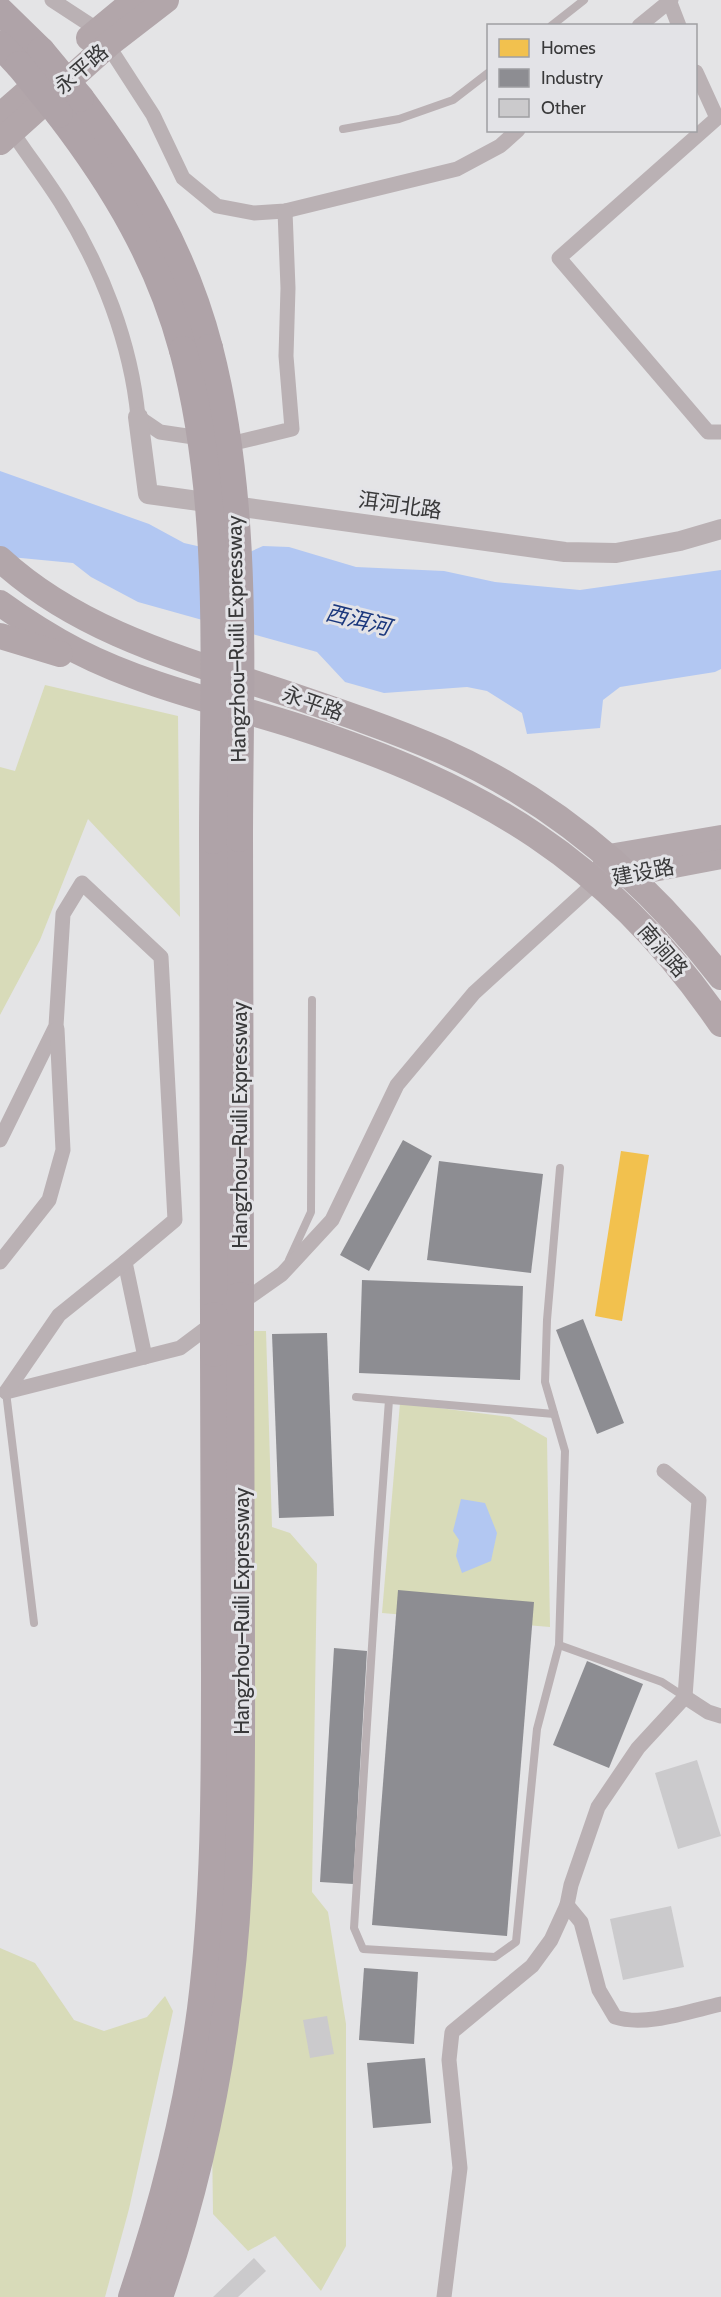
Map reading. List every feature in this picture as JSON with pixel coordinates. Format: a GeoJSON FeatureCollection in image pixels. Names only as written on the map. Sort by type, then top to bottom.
{"type":"FeatureCollection","features":[{"type":"Feature","properties":{"kind":"highway","name":"永平路"},"geometry":{"type":"LineString","coordinates":[[4,129],[104,37],[135,0]]}},
{"type":"Feature","properties":{"kind":"highway","name":"永平路"},"geometry":{"type":"LineString","coordinates":[[104,37],[166,0]]}},
{"type":"Feature","properties":{"kind":"highway","name":"Hangzhou–Ruili Expressway"},"geometry":{"type":"LineString","coordinates":[[0,10],[20,53],[70,106],[97,164],[126,211],[150,257],[177,328],[196,349],[190,377],[204,456],[209,513],[226,839],[240,1296],[241,1798],[235,1930],[226,2012],[206,2128],[186,2212],[159,2297]]}},
{"type":"Feature","properties":{"kind":"highway","name":"永平路"},"geometry":{"type":"LineString","coordinates":[[0,559],[53,601],[137,642],[383,727],[456,758],[524,794],[557,816],[619,865]]}},
{"type":"Feature","properties":{"kind":"highway","name":"永平路"},"geometry":{"type":"LineString","coordinates":[[0,603],[36,628],[78,652],[124,671],[314,732],[425,774],[510,818],[556,849],[597,881]]}},
{"type":"Feature","properties":{"kind":"highway"},"geometry":{"type":"LineString","coordinates":[[0,636],[124,671],[254,682]]}},
{"type":"Feature","properties":{"kind":"highway","name":"Hangzhou–Ruili Expressway"},"geometry":{"type":"LineString","coordinates":[[132,2297],[153,2232],[181,2123],[200,2018],[209,1927],[215,1798],[214,1317],[226,839]]}},
{"type":"Feature","properties":{"kind":"highway","name":"南涧路"},"geometry":{"type":"LineString","coordinates":[[619,865],[673,917],[721,977]]}},
{"type":"Feature","properties":{"kind":"highway","name":"南涧路"},"geometry":{"type":"LineString","coordinates":[[597,881],[652,936],[694,986],[721,1024]]}},
{"type":"Feature","properties":{"kind":"main road","name":"建设路"},"geometry":{"type":"LineString","coordinates":[[597,881],[619,865],[721,837]]}},
{"type":"Feature","properties":{"kind":"main road","name":"建设路"},"geometry":{"type":"LineString","coordinates":[[619,865],[721,857]]}},
{"type":"Feature","properties":{"kind":"street"},"geometry":{"type":"LineString","coordinates":[[52,0],[104,37],[153,115],[183,178],[217,206],[254,213],[285,211],[457,169],[500,146],[516,132]]}},
{"type":"Feature","properties":{"kind":"street"},"geometry":{"type":"LineString","coordinates":[[641,24],[670,0],[677,24]]}},
{"type":"Feature","properties":{"kind":"street"},"geometry":{"type":"LineString","coordinates":[[697,74],[717,118],[559,258],[708,432],[721,432]]}},
{"type":"Feature","properties":{"kind":"street"},"geometry":{"type":"LineString","coordinates":[[4,129],[63,206],[99,276],[117,321],[135,383],[138,417],[160,432],[234,443],[292,429],[286,356],[288,288],[285,211]]}},
{"type":"Feature","properties":{"kind":"street","name":"洱河北路"},"geometry":{"type":"LineString","coordinates":[[138,417],[148,494],[565,552],[616,553],[680,541],[721,529]]}},
{"type":"Feature","properties":{"kind":"street"},"geometry":{"type":"LineString","coordinates":[[6,1392],[180,1348],[282,1274],[332,1220],[397,1085],[474,993],[597,881]]}},
{"type":"Feature","properties":{"kind":"street"},"geometry":{"type":"LineString","coordinates":[[0,1262],[49,1200],[63,1150],[56,1026],[63,914],[82,883],[161,957],[175,1220],[59,1315],[6,1392]]}},
{"type":"Feature","properties":{"kind":"street"},"geometry":{"type":"LineString","coordinates":[[0,1140],[56,1026]]}},
{"type":"Feature","properties":{"kind":"street"},"geometry":{"type":"LineString","coordinates":[[125,1262],[145,1357]]}},
{"type":"Feature","properties":{"kind":"street"},"geometry":{"type":"LineString","coordinates":[[444,2297],[460,2168],[449,2060],[452,2032],[532,1966],[551,1940],[567,1905],[571,1885],[598,1807],[638,1748],[685,1697],[699,1500],[664,1471]]}},
{"type":"Feature","properties":{"kind":"street"},"geometry":{"type":"LineString","coordinates":[[685,1697],[708,1712],[721,1716]]}},
{"type":"Feature","properties":{"kind":"street"},"geometry":{"type":"LineString","coordinates":[[567,1905],[581,1922],[599,1990],[615,2017],[624,2020],[660,2018],[721,2004]]}},
{"type":"Feature","properties":{"kind":"lane"},"geometry":{"type":"LineString","coordinates":[[554,24],[584,0]]}},
{"type":"Feature","properties":{"kind":"lane"},"geometry":{"type":"LineString","coordinates":[[343,129],[399,119],[453,100],[487,74]]}},
{"type":"Feature","properties":{"kind":"lane"},"geometry":{"type":"LineString","coordinates":[[282,1274],[311,1212],[312,1000]]}},
{"type":"Feature","properties":{"kind":"lane"},"geometry":{"type":"LineString","coordinates":[[389,1400],[354,1928],[363,1948],[495,1957],[516,1942],[537,1729],[559,1645],[565,1451],[545,1382],[547,1320],[560,1168]]}},
{"type":"Feature","properties":{"kind":"lane"},"geometry":{"type":"LineString","coordinates":[[6,1392],[34,1623]]}},
{"type":"Feature","properties":{"kind":"lane"},"geometry":{"type":"LineString","coordinates":[[356,1397],[554,1414]]}},
{"type":"Feature","properties":{"kind":"lane"},"geometry":{"type":"LineString","coordinates":[[559,1645],[662,1682],[685,1697]]}},
{"type":"Feature","properties":{"kind":"green space"},"geometry":{"type":"Polygon","coordinates":[[[45,685],[178,716],[180,917],[88,819],[40,940],[0,1015],[0,767],[15,771],[45,685]]]}},
{"type":"Feature","properties":{"kind":"green space"},"geometry":{"type":"Polygon","coordinates":[[[251,1331],[266,1331],[272,1527],[290,1533],[317,1564],[312,1892],[328,1912],[346,2024],[346,2246],[321,2291],[275,2236],[248,2251],[213,2214],[212,2137],[251,1331]]]}},
{"type":"Feature","properties":{"kind":"green space"},"geometry":{"type":"Polygon","coordinates":[[[400,1403],[510,1417],[547,1438],[550,1627],[382,1613],[400,1403]]]}},
{"type":"Feature","properties":{"kind":"green space"},"geometry":{"type":"Polygon","coordinates":[[[0,1948],[35,1963],[74,2020],[104,2031],[147,2017],[165,1996],[173,2011],[129,2209],[105,2297],[0,2297],[0,1948]]]}},
{"type":"Feature","properties":{"kind":"water","name":"西洱河"},"geometry":{"type":"Polygon","coordinates":[[[0,471],[149,524],[184,543],[241,556],[263,546],[289,547],[356,567],[444,571],[495,582],[580,590],[721,570],[721,669],[715,672],[620,687],[603,700],[600,728],[527,734],[522,713],[487,691],[467,687],[384,693],[345,682],[317,652],[138,602],[91,577],[73,563],[0,556],[0,471]]]}},
{"type":"Feature","properties":{"kind":"water"},"geometry":{"type":"Polygon","coordinates":[[[461,1499],[485,1503],[497,1533],[491,1561],[462,1573],[456,1556],[459,1540],[453,1531],[461,1499]]]}},
{"type":"Feature","properties":{"kind":"building: Homes"},"geometry":{"type":"Polygon","coordinates":[[[621,1151],[649,1155],[622,1321],[595,1316],[621,1151]]]}},
{"type":"Feature","properties":{"kind":"building: Industry"},"geometry":{"type":"Polygon","coordinates":[[[403,1140],[432,1156],[369,1271],[340,1255],[403,1140]]]}},
{"type":"Feature","properties":{"kind":"building: Industry"},"geometry":{"type":"Polygon","coordinates":[[[439,1161],[543,1174],[531,1273],[427,1260],[439,1161]]]}},
{"type":"Feature","properties":{"kind":"building: Industry"},"geometry":{"type":"Polygon","coordinates":[[[362,1280],[523,1286],[520,1380],[359,1373],[362,1280]]]}},
{"type":"Feature","properties":{"kind":"building: Industry"},"geometry":{"type":"Polygon","coordinates":[[[583,1319],[624,1423],[597,1434],[556,1330],[583,1319]]]}},
{"type":"Feature","properties":{"kind":"building: Industry"},"geometry":{"type":"Polygon","coordinates":[[[327,1333],[334,1516],[279,1518],[272,1334],[327,1333]]]}},
{"type":"Feature","properties":{"kind":"building: Industry"},"geometry":{"type":"Polygon","coordinates":[[[398,1590],[534,1602],[507,1936],[372,1925],[398,1590]]]}},
{"type":"Feature","properties":{"kind":"building: Industry"},"geometry":{"type":"Polygon","coordinates":[[[334,1648],[367,1651],[353,1884],[320,1882],[334,1648]]]}},
{"type":"Feature","properties":{"kind":"building: Industry"},"geometry":{"type":"Polygon","coordinates":[[[587,1661],[643,1684],[609,1768],[553,1745],[587,1661]]]}},
{"type":"Feature","properties":{"kind":"building: Industry"},"geometry":{"type":"Polygon","coordinates":[[[364,1968],[418,1972],[414,2044],[359,2040],[364,1968]]]}},
{"type":"Feature","properties":{"kind":"building: Industry"},"geometry":{"type":"Polygon","coordinates":[[[425,2058],[431,2123],[373,2128],[367,2063],[425,2058]]]}},
{"type":"Feature","properties":{"kind":"building: Other"},"geometry":{"type":"Polygon","coordinates":[[[697,1760],[721,1836],[678,1849],[655,1773],[697,1760]]]}},
{"type":"Feature","properties":{"kind":"building: Other"},"geometry":{"type":"Polygon","coordinates":[[[671,1906],[684,1967],[623,1980],[610,1919],[671,1906]]]}},
{"type":"Feature","properties":{"kind":"building: Other"},"geometry":{"type":"Polygon","coordinates":[[[327,2016],[334,2054],[310,2058],[303,2020],[327,2016]]]}},
{"type":"Feature","properties":{"kind":"building: Other"},"geometry":{"type":"Polygon","coordinates":[[[254,2258],[266,2271],[238,2297],[213,2297],[254,2258]]]}}]}
